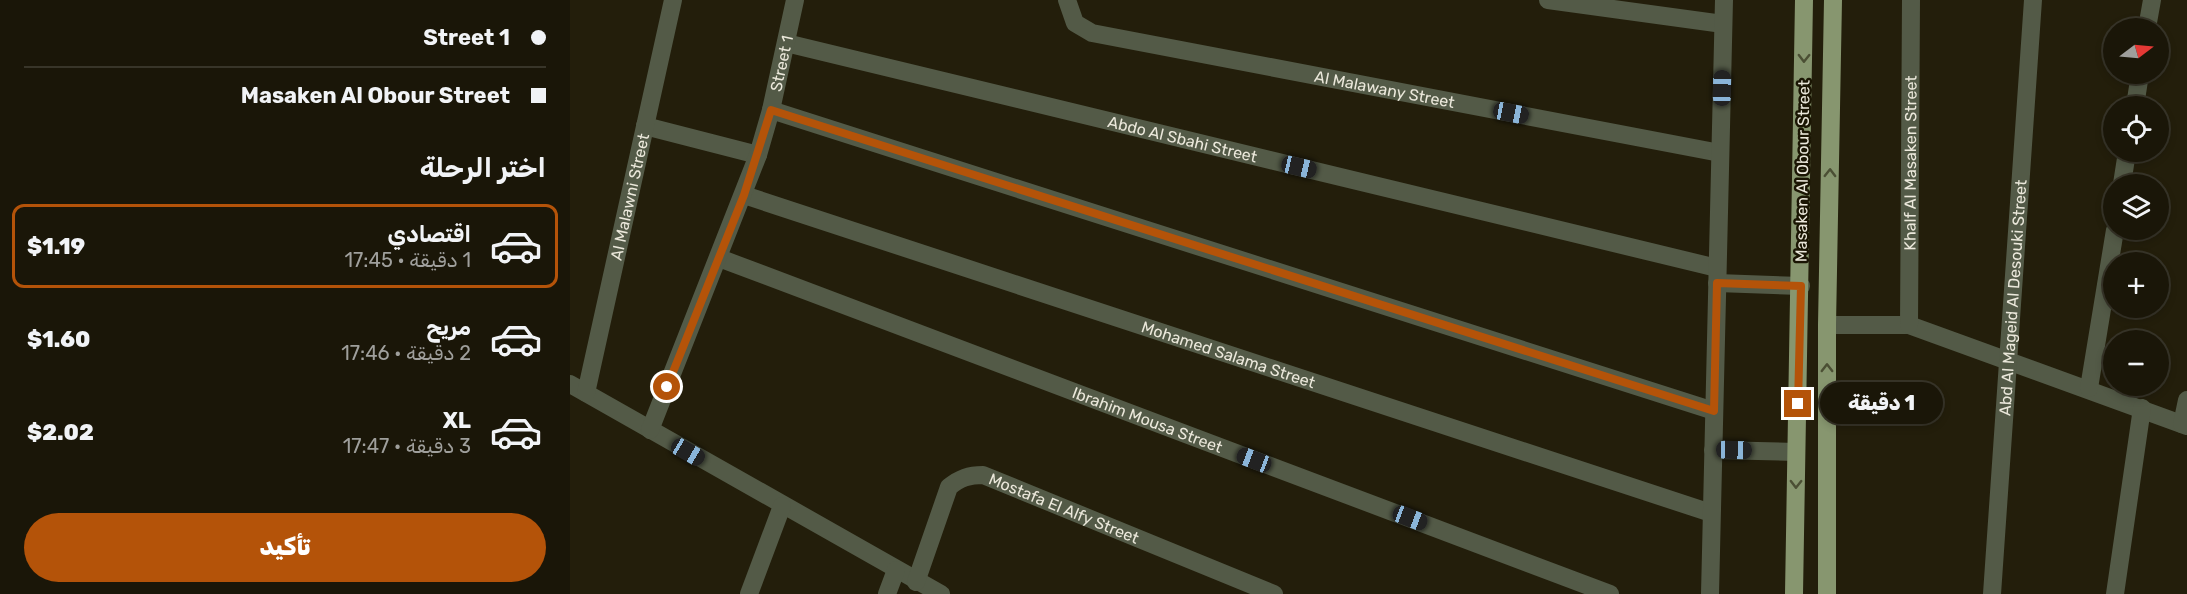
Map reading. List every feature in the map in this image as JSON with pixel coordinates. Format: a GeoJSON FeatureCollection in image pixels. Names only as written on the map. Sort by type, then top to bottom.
{"type":"FeatureCollection","features":[{"type":"Feature","properties":{"kind":"main road","name":"Masaken Al Obour Street"},"geometry":{"type":"LineString","coordinates":[[1794,594],[1801,286],[1804,0]]}},
{"type":"Feature","properties":{"kind":"main road","name":"Masaken Al Obour Street"},"geometry":{"type":"LineString","coordinates":[[1827,594],[1827,325],[1833,0]]}},
{"type":"Feature","properties":{"kind":"street","name":"Al Malawni Street"},"geometry":{"type":"LineString","coordinates":[[578,389],[645,126],[673,0]]}},
{"type":"Feature","properties":{"kind":"street","name":"Street 1"},"geometry":{"type":"LineString","coordinates":[[650,430],[758,155],[771,110],[795,0]]}},
{"type":"Feature","properties":{"kind":"street","name":"Al Malawany Street"},"geometry":{"type":"LineString","coordinates":[[1067,0],[1075,22],[1092,33],[1720,153]]}},
{"type":"Feature","properties":{"kind":"street"},"geometry":{"type":"LineString","coordinates":[[1548,0],[1723,24]]}},
{"type":"Feature","properties":{"kind":"street"},"geometry":{"type":"LineString","coordinates":[[1710,594],[1724,0]]}},
{"type":"Feature","properties":{"kind":"street","name":"Khalf Al Masaken Street"},"geometry":{"type":"LineString","coordinates":[[1909,325],[1911,0]]}},
{"type":"Feature","properties":{"kind":"street","name":"Abd Al Mageid Al Desouki Street"},"geometry":{"type":"LineString","coordinates":[[1992,594],[2033,0]]}},
{"type":"Feature","properties":{"kind":"street"},"geometry":{"type":"LineString","coordinates":[[2149,18],[2152,0]]}},
{"type":"Feature","properties":{"kind":"street","name":"Abdo Al Sbahi Street"},"geometry":{"type":"LineString","coordinates":[[786,43],[1717,275],[1801,286]]}},
{"type":"Feature","properties":{"kind":"street"},"geometry":{"type":"LineString","coordinates":[[771,110],[1714,411]]}},
{"type":"Feature","properties":{"kind":"street"},"geometry":{"type":"LineString","coordinates":[[645,126],[758,155]]}},
{"type":"Feature","properties":{"kind":"street","name":"Mohamed Salama Street"},"geometry":{"type":"LineString","coordinates":[[744,195],[1711,513]]}},
{"type":"Feature","properties":{"kind":"street"},"geometry":{"type":"LineString","coordinates":[[2089,388],[2113,240]]}},
{"type":"Feature","properties":{"kind":"street","name":"Ibrahim Mousa Street"},"geometry":{"type":"LineString","coordinates":[[719,258],[1610,594]]}},
{"type":"Feature","properties":{"kind":"street"},"geometry":{"type":"LineString","coordinates":[[1827,325],[1909,325],[2089,388],[2185,425],[2187,400]]}},
{"type":"Feature","properties":{"kind":"street"},"geometry":{"type":"LineString","coordinates":[[578,389],[916,582],[941,594]]}},
{"type":"Feature","properties":{"kind":"street"},"geometry":{"type":"LineString","coordinates":[[2115,594],[2142,408]]}},
{"type":"Feature","properties":{"kind":"street"},"geometry":{"type":"LineString","coordinates":[[1713,450],[1796,452]]}},
{"type":"Feature","properties":{"kind":"street","name":"Mostafa El Alfy Street"},"geometry":{"type":"LineString","coordinates":[[916,582],[949,487],[959,479],[971,475],[983,475],[1274,594]]}},
{"type":"Feature","properties":{"kind":"street"},"geometry":{"type":"LineString","coordinates":[[749,594],[782,506]]}},
{"type":"Feature","properties":{"kind":"street"},"geometry":{"type":"LineString","coordinates":[[887,594],[896,570]]}},
{"type":"Feature","properties":{"kind":"route"},"geometry":{"type":"LineString","coordinates":[[667,387],[744,195],[771,110],[1714,411],[1717,283],[1801,286],[1798,404]]}}]}
